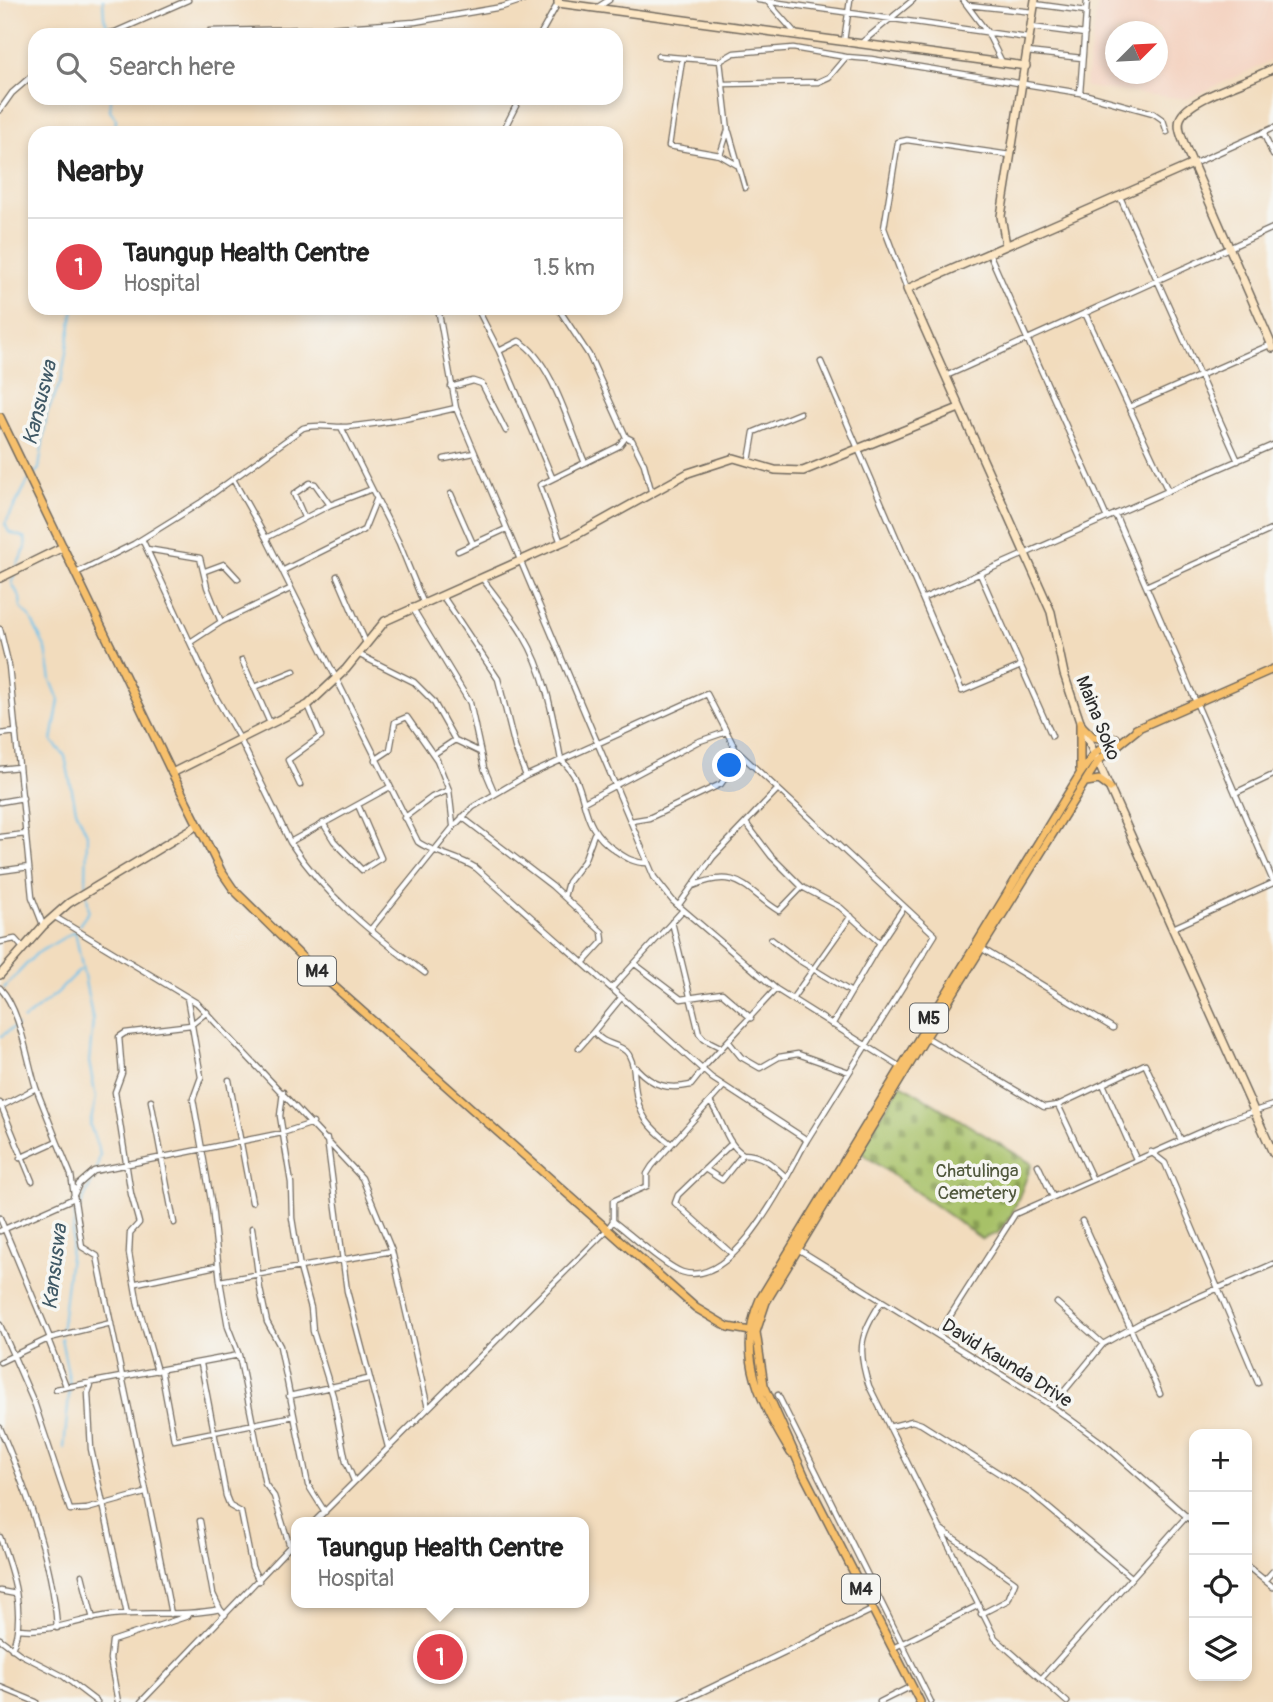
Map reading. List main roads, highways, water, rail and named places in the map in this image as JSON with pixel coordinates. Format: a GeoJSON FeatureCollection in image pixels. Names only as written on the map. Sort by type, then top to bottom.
{"type":"FeatureCollection","features":[{"type":"Feature","properties":{"kind":"main road","name":"M4"},"geometry":{"type":"LineString","coordinates":[[0,416],[221,871],[250,909],[554,1180],[606,1231],[706,1315],[728,1327],[752,1332],[764,1385],[806,1478],[920,1702]]}},
{"type":"Feature","properties":{"kind":"main road","name":"M5"},"geometry":{"type":"LineString","coordinates":[[978,947],[1080,774],[1113,740],[1273,669]]}},
{"type":"Feature","properties":{"kind":"main road"},"geometry":{"type":"LineString","coordinates":[[1080,774],[1080,722],[1093,737],[1113,740]]}},
{"type":"Feature","properties":{"kind":"main road","name":"M5"},"geometry":{"type":"LineString","coordinates":[[752,1332],[794,1247],[978,947],[1084,784],[1096,758],[1139,728]]}},
{"type":"Feature","properties":{"kind":"main road"},"geometry":{"type":"LineString","coordinates":[[1084,784],[1099,780],[1110,788]]}},
{"type":"Feature","properties":{"kind":"waterway","name":"Kansuswa"},"geometry":{"type":"LineString","coordinates":[[103,0],[108,28]]}},
{"type":"Feature","properties":{"kind":"waterway","name":"Kansuswa"},"geometry":{"type":"LineString","coordinates":[[110,105],[110,111],[116,119],[116,126]]}},
{"type":"Feature","properties":{"kind":"waterway","name":"Kansuswa"},"geometry":{"type":"LineString","coordinates":[[31,477],[39,469],[47,413],[61,381],[73,315]]}},
{"type":"Feature","properties":{"kind":"waterway","name":"Kansuswa"},"geometry":{"type":"LineString","coordinates":[[17,565],[26,548],[25,538],[9,532],[5,524],[28,481]]}},
{"type":"Feature","properties":{"kind":"waterway","name":"Kansuswa"},"geometry":{"type":"LineString","coordinates":[[14,574],[12,583],[20,598],[21,608],[30,617],[46,649],[51,680],[59,700],[52,741],[65,756],[76,810],[87,834],[86,887]]}},
{"type":"Feature","properties":{"kind":"waterway","name":"Kansuswa"},"geometry":{"type":"LineString","coordinates":[[79,925],[89,911],[87,895]]}},
{"type":"Feature","properties":{"kind":"waterway","name":"Kansuswa"},"geometry":{"type":"LineString","coordinates":[[4,988],[36,954],[75,931],[93,1021],[89,1062],[96,1098],[90,1125],[100,1154],[97,1168]]}},
{"type":"Feature","properties":{"kind":"waterway"},"geometry":{"type":"LineString","coordinates":[[23,1020],[57,993],[80,970]]}},
{"type":"Feature","properties":{"kind":"waterway"},"geometry":{"type":"LineString","coordinates":[[0,1037],[17,1025]]}},
{"type":"Feature","properties":{"kind":"waterway","name":"Kansuswa"},"geometry":{"type":"LineString","coordinates":[[79,1209],[96,1173]]}},
{"type":"Feature","properties":{"kind":"waterway","name":"Kansuswa"},"geometry":{"type":"LineString","coordinates":[[61,1333],[75,1213]]}},
{"type":"Feature","properties":{"kind":"waterway","name":"Kansuswa"},"geometry":{"type":"LineString","coordinates":[[61,1338],[70,1384],[64,1448]]}},
{"type":"Feature","properties":{"kind":"place","name":"Taungup Health Centre"},"geometry":{"type":"Point","coordinates":[440,1657]}},
{"type":"Feature","properties":{"kind":"park label","name":"Chatulinga Cemetery"},"geometry":{"type":"Point","coordinates":[977,1182]}}]}
